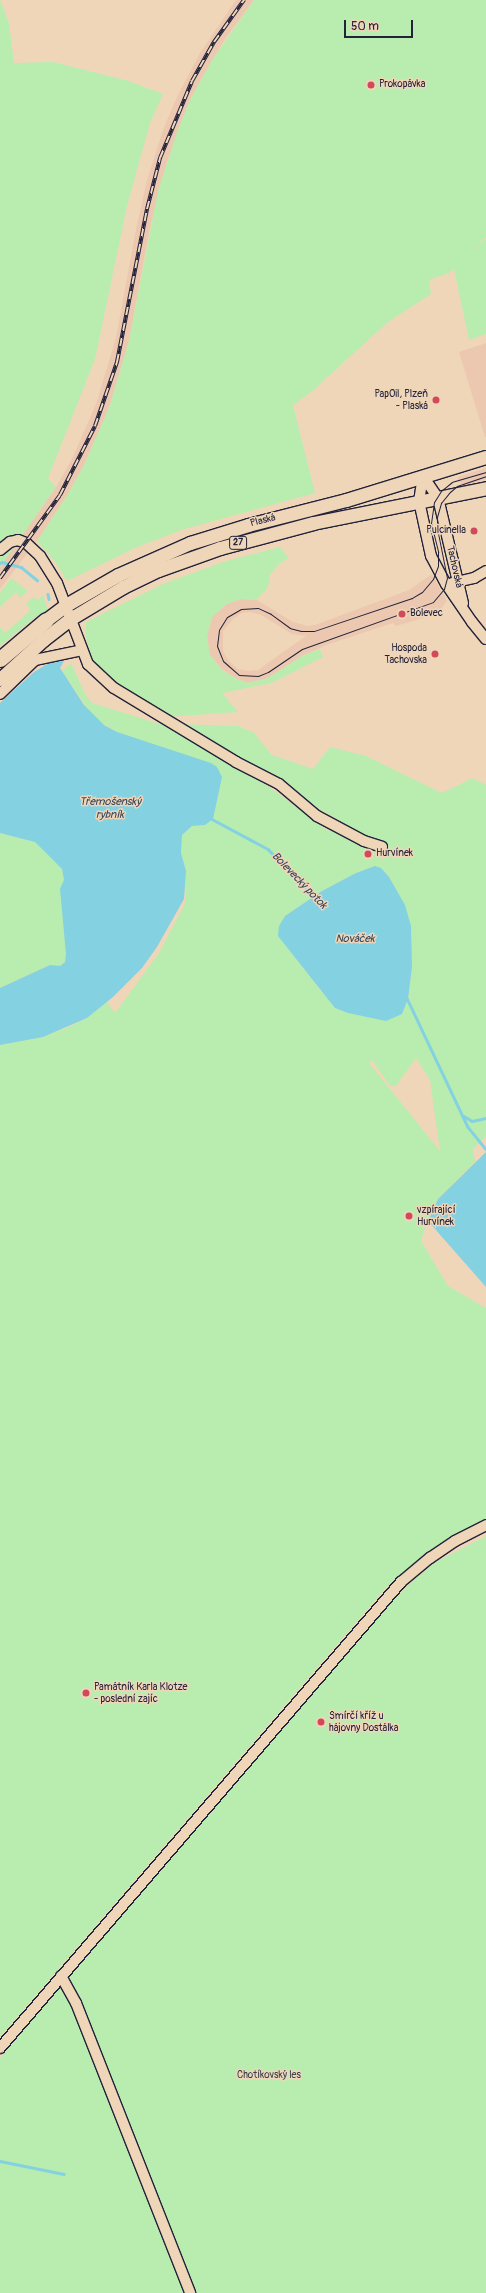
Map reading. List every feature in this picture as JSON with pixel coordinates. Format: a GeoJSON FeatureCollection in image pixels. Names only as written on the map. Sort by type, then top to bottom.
{"type":"FeatureCollection","features":[{"type":"Feature","properties":{"kind":"highway","name":"Plaská"},"geometry":{"type":"LineString","coordinates":[[0,659],[46,620]]}},
{"type":"Feature","properties":{"kind":"main road","name":"Plaská"},"geometry":{"type":"LineString","coordinates":[[46,620],[66,605],[118,575],[190,543],[248,525],[346,500],[486,457]]}},
{"type":"Feature","properties":{"kind":"main road","name":"Plaská"},"geometry":{"type":"LineString","coordinates":[[0,679],[43,640],[70,619],[124,587],[158,570],[192,557],[313,523],[486,488]]}},
{"type":"Feature","properties":{"kind":"street"},"geometry":{"type":"LineString","coordinates":[[423,476],[438,498]]}},
{"type":"Feature","properties":{"kind":"street"},"geometry":{"type":"LineString","coordinates":[[423,476],[419,501],[431,556],[446,584],[457,583],[474,578],[486,571]]}},
{"type":"Feature","properties":{"kind":"street","name":"Tachovská"},"geometry":{"type":"LineString","coordinates":[[438,498],[457,583],[466,612]]}},
{"type":"Feature","properties":{"kind":"street"},"geometry":{"type":"LineString","coordinates":[[0,550],[15,540],[26,543],[48,566],[66,605],[88,664],[96,673],[120,691],[236,762],[279,784],[317,816],[364,841],[382,847]]}},
{"type":"Feature","properties":{"kind":"street","name":"Tachovská"},"geometry":{"type":"LineString","coordinates":[[446,584],[472,622],[486,639]]}},
{"type":"Feature","properties":{"kind":"street"},"geometry":{"type":"LineString","coordinates":[[0,694],[35,660],[82,650]]}},
{"type":"Feature","properties":{"kind":"street"},"geometry":{"type":"LineString","coordinates":[[0,2048],[401,1582],[449,1546],[486,1526]]}},
{"type":"Feature","properties":{"kind":"street"},"geometry":{"type":"LineString","coordinates":[[61,1976],[76,2003],[190,2293]]}},
{"type":"Feature","properties":{"kind":"shaded area"},"geometry":{"type":"Polygon","coordinates":[[[236,0],[254,0],[225,39],[190,100],[167,162],[149,232],[129,341],[109,408],[84,465],[68,494],[37,541],[0,589],[0,567],[56,487],[72,459],[96,404],[116,338],[136,229],[147,180],[164,127],[178,95],[200,53],[236,0]]]}},
{"type":"Feature","properties":{"kind":"shaded area"},"geometry":{"type":"Polygon","coordinates":[[[486,343],[486,437],[485,437],[459,352],[486,343]]]}},
{"type":"Feature","properties":{"kind":"shaded area"},"geometry":{"type":"Polygon","coordinates":[[[486,468],[486,479],[465,486],[458,481],[458,477],[486,468]]]}},
{"type":"Feature","properties":{"kind":"shaded area"},"geometry":{"type":"Polygon","coordinates":[[[432,574],[447,601],[437,614],[396,626],[393,623],[329,644],[302,656],[268,678],[248,683],[235,678],[222,669],[210,655],[207,636],[212,617],[227,604],[241,599],[257,600],[293,622],[307,626],[315,625],[409,590],[432,574]],[[249,612],[242,613],[233,619],[223,631],[223,652],[229,661],[238,669],[249,671],[258,670],[306,636],[292,634],[261,615],[249,612]]]}},
{"type":"Feature","properties":{"kind":"green space"},"geometry":{"type":"Polygon","coordinates":[[[0,0],[9,23],[14,63],[53,62],[129,81],[163,94],[150,123],[127,206],[95,359],[48,478],[56,487],[0,567],[0,0]]]}},
{"type":"Feature","properties":{"kind":"green space"},"geometry":{"type":"Polygon","coordinates":[[[254,0],[486,0],[486,237],[472,251],[486,239],[486,334],[469,340],[454,269],[449,273],[429,280],[431,294],[388,322],[310,393],[293,405],[315,493],[181,530],[135,548],[67,581],[56,563],[37,541],[68,494],[84,465],[109,408],[129,341],[158,191],[177,132],[190,100],[212,60],[254,0]]]}},
{"type":"Feature","properties":{"kind":"green space"},"geometry":{"type":"Polygon","coordinates":[[[280,547],[289,558],[280,563],[270,575],[268,587],[257,600],[241,599],[227,604],[212,617],[207,636],[210,655],[222,670],[235,678],[248,683],[268,678],[302,656],[320,649],[323,657],[271,683],[222,693],[238,712],[167,717],[107,678],[92,660],[86,638],[86,622],[163,584],[226,561],[280,547]]]}},
{"type":"Feature","properties":{"kind":"green space"},"geometry":{"type":"Polygon","coordinates":[[[11,578],[28,591],[20,598],[16,592],[0,607],[0,593],[11,578]]]}},
{"type":"Feature","properties":{"kind":"green space"},"geometry":{"type":"Polygon","coordinates":[[[43,595],[48,611],[38,615],[0,646],[0,627],[5,633],[31,610],[26,604],[34,597],[38,600],[43,595]]]}},
{"type":"Feature","properties":{"kind":"green space"},"geometry":{"type":"Polygon","coordinates":[[[71,663],[85,694],[92,703],[163,725],[271,788],[328,831],[339,820],[322,811],[276,777],[242,761],[178,724],[238,726],[253,732],[272,755],[313,769],[330,747],[366,756],[442,793],[473,778],[486,785],[486,1136],[473,1149],[475,1162],[438,1199],[428,1219],[421,1241],[448,1286],[486,1308],[486,1521],[427,1552],[384,1590],[0,2037],[0,1045],[43,1037],[69,1027],[87,1018],[107,1002],[115,1013],[159,953],[185,904],[186,872],[181,853],[182,835],[192,826],[205,825],[117,732],[94,718],[62,671],[71,663]],[[375,866],[356,873],[322,891],[285,916],[278,935],[335,1008],[362,1016],[402,1014],[408,999],[412,967],[408,915],[389,877],[381,868],[375,866]],[[416,1058],[396,1086],[390,1086],[372,1060],[369,1063],[440,1151],[430,1080],[416,1058]]]}},
{"type":"Feature","properties":{"kind":"green space"},"geometry":{"type":"Polygon","coordinates":[[[0,833],[35,842],[62,869],[64,880],[66,954],[65,962],[60,966],[50,965],[0,988],[0,833]]]}},
{"type":"Feature","properties":{"kind":"green space","name":"Chotíkovský les"},"geometry":{"type":"Polygon","coordinates":[[[486,1536],[486,2293],[0,2293],[0,2058],[336,1663],[406,1587],[434,1563],[486,1536]]]}},
{"type":"Feature","properties":{"kind":"water","name":"Třemošenský rybník"},"geometry":{"type":"Polygon","coordinates":[[[64,661],[60,668],[84,705],[104,725],[117,732],[211,763],[217,767],[222,777],[213,819],[205,825],[192,826],[182,835],[181,853],[186,871],[184,899],[157,947],[142,968],[113,997],[87,1018],[43,1037],[0,1045],[0,988],[50,965],[60,966],[65,962],[66,954],[60,889],[64,880],[62,869],[35,842],[0,833],[0,703],[34,672],[49,663],[64,661]]]}},
{"type":"Feature","properties":{"kind":"water","name":"Nováček"},"geometry":{"type":"Polygon","coordinates":[[[375,866],[381,868],[389,877],[405,905],[411,926],[412,967],[408,999],[402,1014],[386,1021],[348,1013],[335,1008],[278,936],[279,926],[285,916],[322,891],[356,873],[375,866]]]}},
{"type":"Feature","properties":{"kind":"water"},"geometry":{"type":"Polygon","coordinates":[[[486,1152],[486,1287],[428,1221],[438,1199],[486,1152]]]}},
{"type":"Feature","properties":{"kind":"waterway","name":"Bolevecký potok"},"geometry":{"type":"LineString","coordinates":[[0,563],[2,562],[21,567],[37,580]]}},
{"type":"Feature","properties":{"kind":"waterway","name":"Bolevecký potok"},"geometry":{"type":"LineString","coordinates":[[48,594],[49,599]]}},
{"type":"Feature","properties":{"kind":"waterway","name":"Bolevecký potok"},"geometry":{"type":"LineString","coordinates":[[212,819],[268,849],[316,898]]}},
{"type":"Feature","properties":{"kind":"waterway","name":"Bolevecký potok"},"geometry":{"type":"LineString","coordinates":[[406,996],[468,1127],[486,1149]]}},
{"type":"Feature","properties":{"kind":"waterway"},"geometry":{"type":"LineString","coordinates":[[464,1116],[472,1121],[486,1118]]}},
{"type":"Feature","properties":{"kind":"waterway"},"geometry":{"type":"LineString","coordinates":[[0,2161],[64,2174]]}},
{"type":"Feature","properties":{"kind":"tram line"},"geometry":{"type":"LineString","coordinates":[[486,472],[452,482],[441,491],[434,502],[431,523],[438,552],[438,566],[433,579],[422,592],[412,598],[314,631],[301,631],[290,628],[271,614],[258,608],[241,609],[227,617],[219,630],[217,646],[223,661],[239,675],[258,676],[268,672],[302,649],[433,602],[444,589],[447,578],[437,528],[437,517],[441,503],[457,486],[486,476]]}},
{"type":"Feature","properties":{"kind":"railway"},"geometry":{"type":"LineString","coordinates":[[0,578],[60,495],[95,426],[117,362],[147,209],[160,158],[192,81],[214,42],[244,0]]}},
{"type":"Feature","properties":{"kind":"place","name":"Prokopávka"},"geometry":{"type":"Point","coordinates":[371,85]}},
{"type":"Feature","properties":{"kind":"place","name":"PapOil, Plzeň - Plaská"},"geometry":{"type":"Point","coordinates":[436,400]}},
{"type":"Feature","properties":{"kind":"place","name":"Pulcinella"},"geometry":{"type":"Point","coordinates":[474,531]}},
{"type":"Feature","properties":{"kind":"place","name":"Bolevec"},"geometry":{"type":"Point","coordinates":[402,614]}},
{"type":"Feature","properties":{"kind":"place","name":"Hospoda Tachovska"},"geometry":{"type":"Point","coordinates":[435,654]}},
{"type":"Feature","properties":{"kind":"place","name":"Hurvínek"},"geometry":{"type":"Point","coordinates":[368,854]}},
{"type":"Feature","properties":{"kind":"place","name":"vzpírající Hurvínek"},"geometry":{"type":"Point","coordinates":[409,1216]}},
{"type":"Feature","properties":{"kind":"place","name":"Památník Karla Klotze - poslední zajíc"},"geometry":{"type":"Point","coordinates":[86,1693]}},
{"type":"Feature","properties":{"kind":"place","name":"Smírčí kříž u hájovny Dostálka"},"geometry":{"type":"Point","coordinates":[321,1722]}}]}
